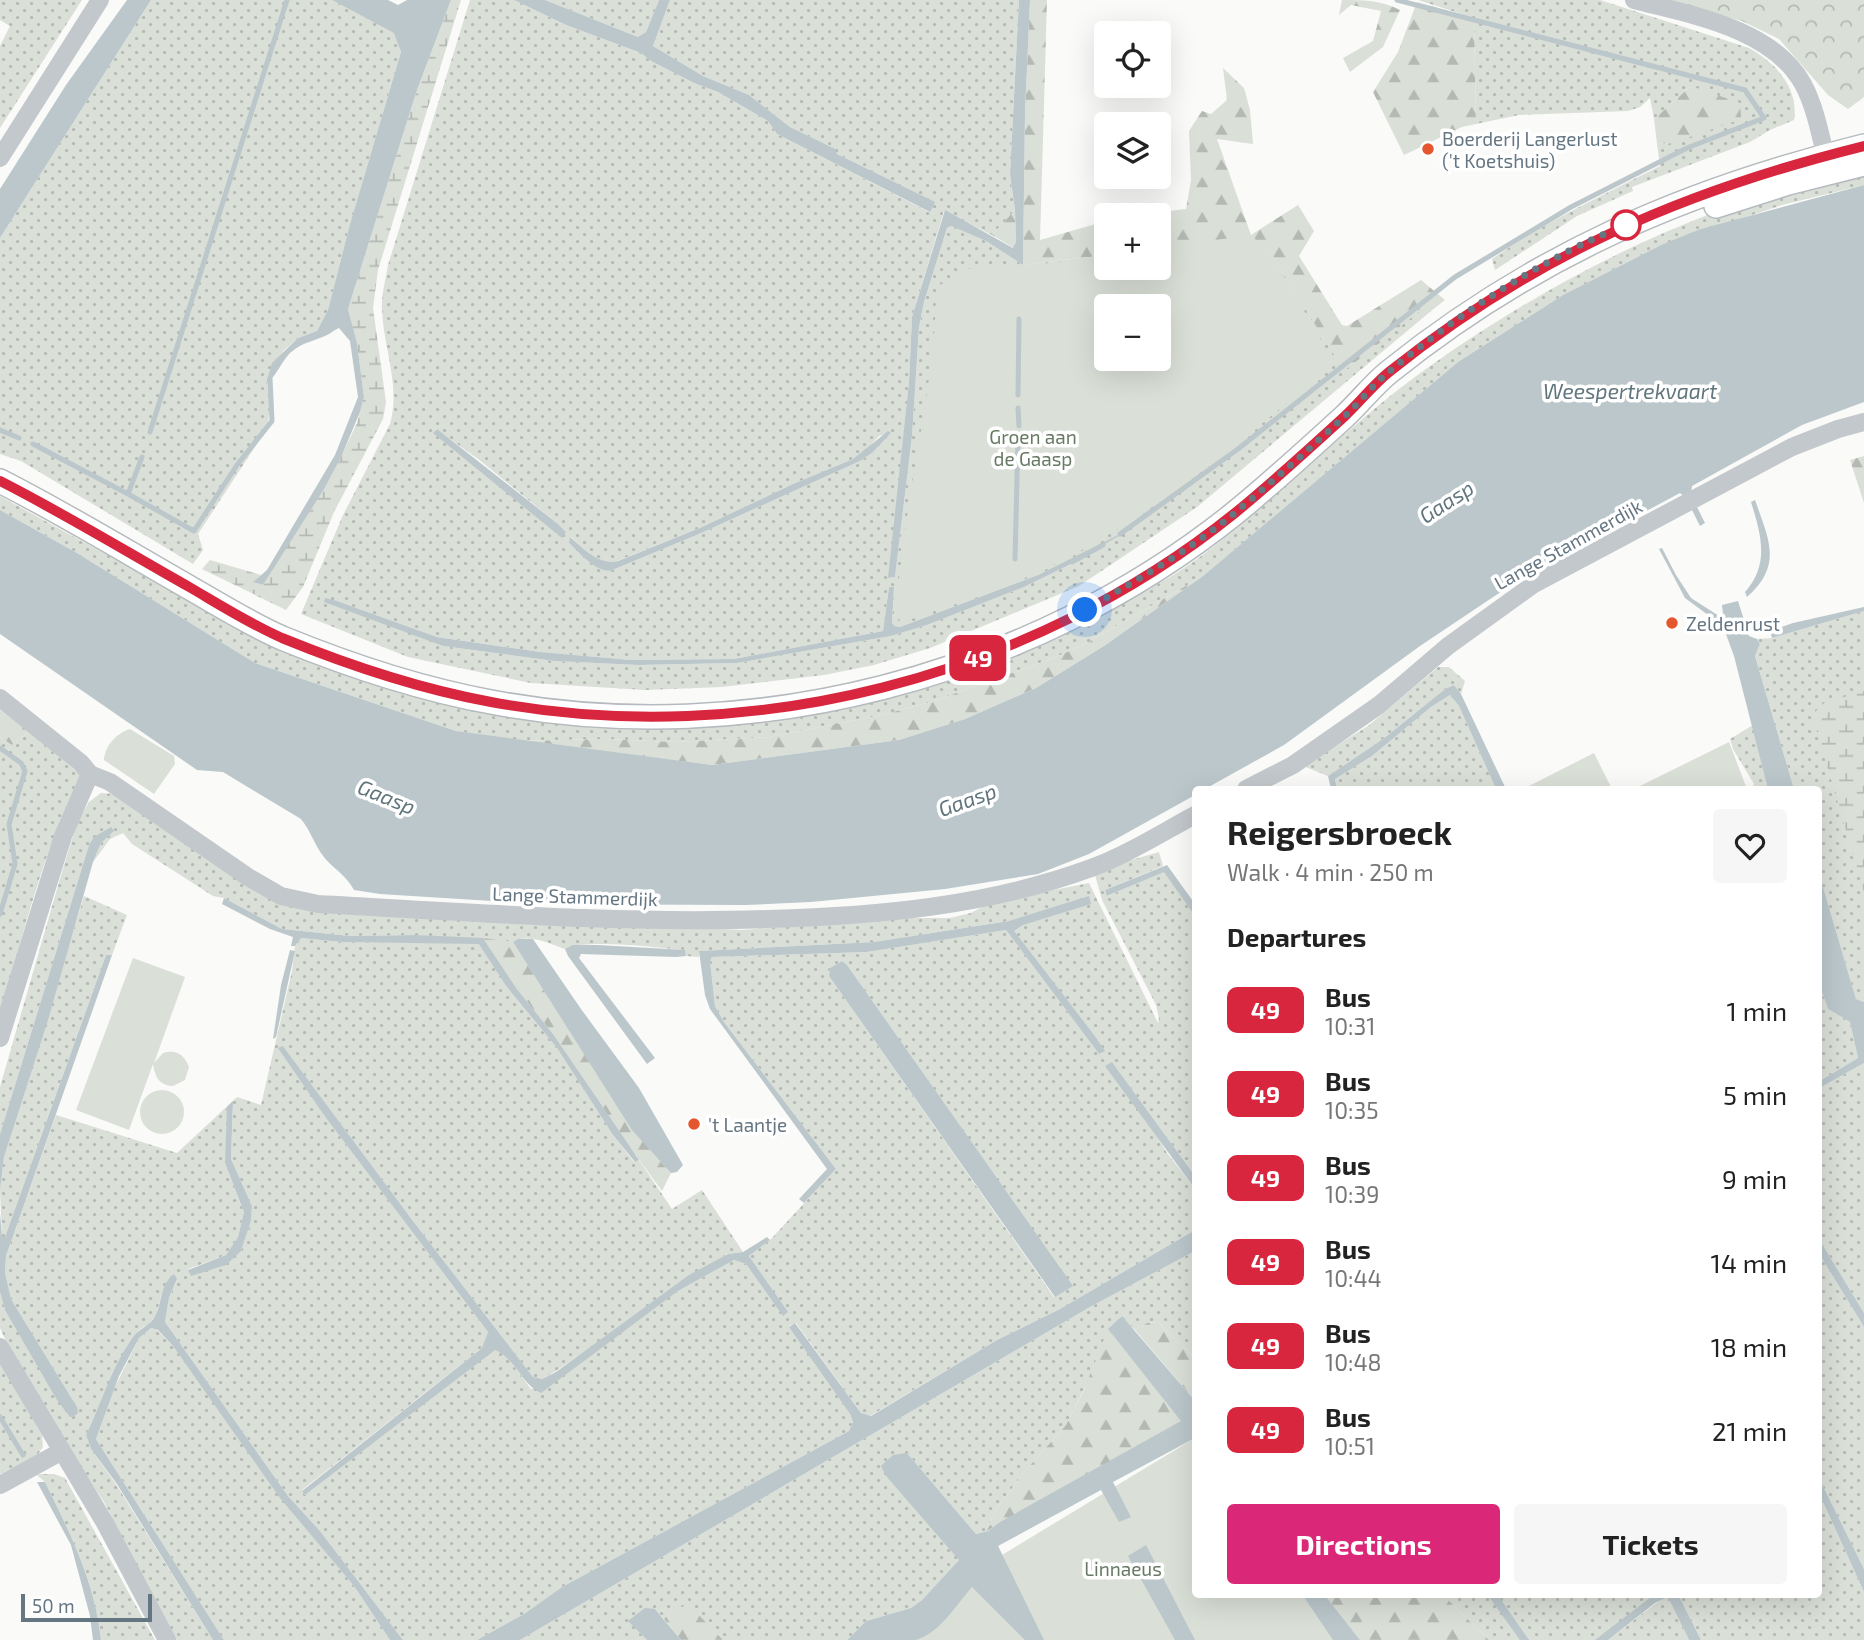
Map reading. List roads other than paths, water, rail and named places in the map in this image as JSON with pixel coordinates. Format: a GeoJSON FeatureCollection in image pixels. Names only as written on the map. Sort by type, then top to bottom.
{"type":"FeatureCollection","features":[{"type":"Feature","properties":{"kind":"main road"},"geometry":{"type":"LineString","coordinates":[[0,481],[278,636],[397,678],[489,702],[601,715],[722,713],[828,701],[870,692],[974,660],[1033,636],[1085,610],[1202,537],[1235,512],[1349,413],[1484,319],[1551,279],[1597,255],[1827,164],[1864,146]]}},
{"type":"Feature","properties":{"kind":"main road"},"geometry":{"type":"LineString","coordinates":[[1827,164],[1864,164]]}},
{"type":"Feature","properties":{"kind":"street"},"geometry":{"type":"LineString","coordinates":[[0,158],[100,0]]}},
{"type":"Feature","properties":{"kind":"street"},"geometry":{"type":"LineString","coordinates":[[1634,0],[1720,23],[1773,48],[1791,66],[1805,86],[1827,164]]}},
{"type":"Feature","properties":{"kind":"street","name":"Lange Stammerdijk"},"geometry":{"type":"LineString","coordinates":[[1252,786],[1293,765],[1379,705],[1448,646],[1497,608],[1534,584],[1792,447],[1864,422]]}},
{"type":"Feature","properties":{"kind":"street","name":"Lange Stammerdijk"},"geometry":{"type":"LineString","coordinates":[[0,698],[81,763],[90,774],[110,782],[248,877],[281,896],[317,904],[562,917],[706,921],[895,912],[987,898],[1094,867],[1192,817]]}},
{"type":"Feature","properties":{"kind":"street"},"geometry":{"type":"LineString","coordinates":[[0,1038],[63,836],[90,774]]}},
{"type":"Feature","properties":{"kind":"street"},"geometry":{"type":"LineString","coordinates":[[0,1347],[105,1523],[167,1640]]}},
{"type":"Feature","properties":{"kind":"street"},"geometry":{"type":"LineString","coordinates":[[0,1485],[62,1451]]}},
{"type":"Feature","properties":{"kind":"water"},"geometry":{"type":"Polygon","coordinates":[[[127,0],[151,0],[0,238],[0,189],[66,85],[127,0]]]}},
{"type":"Feature","properties":{"kind":"water"},"geometry":{"type":"Polygon","coordinates":[[[332,0],[388,0],[398,5],[407,0],[451,0],[417,90],[348,309],[357,343],[364,397],[360,412],[324,489],[263,585],[253,582],[267,570],[335,455],[358,397],[350,341],[339,328],[302,345],[290,353],[266,384],[272,363],[298,338],[317,331],[328,310],[350,224],[401,52],[394,33],[332,0]]]}},
{"type":"Feature","properties":{"kind":"water"},"geometry":{"type":"Polygon","coordinates":[[[514,0],[545,0],[638,37],[646,32],[659,0],[670,0],[653,46],[703,76],[749,95],[790,127],[835,149],[837,154],[935,202],[930,212],[777,134],[768,121],[718,92],[694,83],[641,53],[566,25],[514,0]]]}},
{"type":"Feature","properties":{"kind":"water"},"geometry":{"type":"Polygon","coordinates":[[[1019,0],[1030,0],[1023,265],[986,241],[951,226],[947,228],[919,327],[912,436],[895,577],[888,578],[909,382],[912,317],[945,210],[1013,248],[1016,242],[1010,174],[1019,0]]]}},
{"type":"Feature","properties":{"kind":"water","name":"Weespertrekvaart"},"geometry":{"type":"Polygon","coordinates":[[[1864,185],[1864,402],[1802,425],[1692,486],[1691,495],[1705,523],[1700,526],[1686,498],[1680,493],[1523,577],[1420,646],[1284,745],[1210,786],[1192,786],[1192,797],[1089,854],[1038,874],[945,889],[811,902],[746,905],[510,904],[354,890],[318,849],[301,819],[223,772],[197,770],[0,634],[0,510],[77,553],[255,663],[456,731],[712,765],[899,740],[965,719],[1036,688],[1104,646],[1203,576],[1458,362],[1563,295],[1661,245],[1701,229],[1864,185]]]}},
{"type":"Feature","properties":{"kind":"water"},"geometry":{"type":"Polygon","coordinates":[[[437,429],[558,524],[566,532],[562,538],[433,433],[437,429]]]}},
{"type":"Feature","properties":{"kind":"water"},"geometry":{"type":"Polygon","coordinates":[[[888,431],[891,433],[872,453],[860,461],[610,571],[593,565],[569,543],[570,537],[586,551],[604,561],[618,561],[702,527],[853,459],[888,431]]]}},
{"type":"Feature","properties":{"kind":"water"},"geometry":{"type":"Polygon","coordinates":[[[1755,500],[1770,552],[1765,574],[1747,597],[1745,592],[1758,571],[1761,560],[1760,537],[1751,502],[1755,500]]]}},
{"type":"Feature","properties":{"kind":"water"},"geometry":{"type":"Polygon","coordinates":[[[1134,527],[1069,565],[1024,587],[927,625],[891,636],[737,663],[638,665],[554,661],[443,646],[324,602],[325,598],[337,601],[437,637],[540,652],[631,660],[734,659],[883,631],[889,587],[894,587],[892,623],[900,627],[1038,575],[1134,527]]]}},
{"type":"Feature","properties":{"kind":"water"},"geometry":{"type":"Polygon","coordinates":[[[1662,548],[1691,598],[1719,616],[1723,614],[1722,605],[1738,601],[1749,636],[1757,639],[1760,644],[1755,656],[1793,786],[1767,786],[1734,656],[1723,626],[1685,598],[1659,549],[1662,548]]]}},
{"type":"Feature","properties":{"kind":"water"},"geometry":{"type":"Polygon","coordinates":[[[1864,607],[1864,611],[1772,638],[1770,631],[1793,623],[1864,607]]]}},
{"type":"Feature","properties":{"kind":"water"},"geometry":{"type":"Polygon","coordinates":[[[1454,685],[1461,694],[1505,786],[1495,786],[1459,706],[1450,695],[1431,707],[1372,756],[1335,779],[1336,786],[1330,786],[1328,776],[1383,739],[1445,689],[1454,685]]]}},
{"type":"Feature","properties":{"kind":"water"},"geometry":{"type":"Polygon","coordinates":[[[111,827],[114,831],[101,843],[93,862],[48,1020],[4,1157],[0,1191],[0,1134],[89,845],[94,837],[111,827]]]}},
{"type":"Feature","properties":{"kind":"water"},"geometry":{"type":"Polygon","coordinates":[[[1167,865],[1192,900],[1192,912],[1164,872],[1107,896],[1105,890],[1167,865]]]}},
{"type":"Feature","properties":{"kind":"water"},"geometry":{"type":"Polygon","coordinates":[[[1822,884],[1856,999],[1864,1002],[1864,1063],[1822,1087],[1822,1080],[1858,1058],[1850,1022],[1828,1009],[1822,992],[1822,884]]]}},
{"type":"Feature","properties":{"kind":"water"},"geometry":{"type":"Polygon","coordinates":[[[1089,896],[1091,904],[1023,925],[1014,931],[1092,1032],[1105,1051],[1099,1054],[1006,930],[867,952],[712,957],[710,961],[715,1006],[724,1022],[836,1169],[804,1203],[799,1199],[827,1169],[710,1009],[705,995],[699,951],[874,942],[1009,921],[1089,896]]]}},
{"type":"Feature","properties":{"kind":"water"},"geometry":{"type":"Polygon","coordinates":[[[224,898],[282,929],[350,936],[483,938],[639,1160],[635,1162],[613,1135],[557,1048],[506,986],[479,944],[342,942],[301,938],[295,946],[291,946],[293,937],[270,929],[222,904],[224,898]]]}},
{"type":"Feature","properties":{"kind":"water"},"geometry":{"type":"Polygon","coordinates":[[[518,939],[533,939],[639,1088],[683,1165],[677,1172],[671,1173],[632,1130],[513,942],[518,939]]]}},
{"type":"Feature","properties":{"kind":"water"},"geometry":{"type":"Polygon","coordinates":[[[573,945],[685,950],[686,956],[676,957],[581,954],[579,958],[655,1058],[647,1064],[568,956],[565,949],[573,945]]]}},
{"type":"Feature","properties":{"kind":"water"},"geometry":{"type":"Polygon","coordinates":[[[290,950],[295,951],[276,1037],[273,1039],[281,985],[290,950]]]}},
{"type":"Feature","properties":{"kind":"water"},"geometry":{"type":"Polygon","coordinates":[[[106,955],[112,955],[6,1256],[5,1272],[11,1299],[77,1407],[78,1413],[70,1417],[57,1400],[5,1310],[0,1292],[0,1213],[2,1237],[5,1237],[106,955]]]}},
{"type":"Feature","properties":{"kind":"water"},"geometry":{"type":"Polygon","coordinates":[[[842,961],[1073,1286],[1055,1297],[829,976],[830,968],[842,961]]]}},
{"type":"Feature","properties":{"kind":"water"},"geometry":{"type":"Polygon","coordinates":[[[283,1046],[533,1377],[542,1379],[556,1372],[689,1275],[728,1254],[743,1252],[767,1237],[770,1240],[749,1256],[788,1312],[783,1316],[746,1264],[734,1260],[678,1291],[541,1393],[528,1384],[508,1359],[495,1350],[305,1495],[302,1491],[482,1348],[488,1332],[326,1118],[278,1048],[283,1046]]]}},
{"type":"Feature","properties":{"kind":"water"},"geometry":{"type":"Polygon","coordinates":[[[1112,1062],[1192,1172],[1192,1185],[1105,1066],[1112,1062]]]}},
{"type":"Feature","properties":{"kind":"water"},"geometry":{"type":"Polygon","coordinates":[[[233,1101],[231,1159],[252,1206],[251,1221],[241,1251],[226,1265],[191,1276],[188,1270],[226,1255],[238,1237],[244,1212],[225,1163],[227,1107],[233,1101]]]}},
{"type":"Feature","properties":{"kind":"water"},"geometry":{"type":"Polygon","coordinates":[[[1192,1232],[1192,1253],[1090,1307],[520,1640],[477,1640],[524,1614],[562,1587],[849,1431],[853,1422],[850,1414],[789,1327],[795,1323],[861,1413],[871,1416],[997,1340],[1060,1309],[1192,1232]]]}},
{"type":"Feature","properties":{"kind":"water"},"geometry":{"type":"Polygon","coordinates":[[[1822,1244],[1864,1313],[1864,1327],[1822,1259],[1822,1244]]]}},
{"type":"Feature","properties":{"kind":"water"},"geometry":{"type":"Polygon","coordinates":[[[174,1274],[177,1279],[169,1298],[165,1322],[288,1496],[320,1531],[403,1640],[390,1640],[354,1586],[280,1498],[173,1346],[158,1330],[151,1328],[139,1338],[119,1376],[96,1439],[224,1640],[213,1640],[117,1484],[91,1449],[86,1435],[113,1372],[134,1336],[154,1318],[163,1289],[174,1274]]]}},
{"type":"Feature","properties":{"kind":"water"},"geometry":{"type":"Polygon","coordinates":[[[1122,1316],[1192,1398],[1192,1440],[1113,1482],[1131,1517],[1119,1522],[1101,1490],[998,1546],[1044,1640],[1025,1640],[972,1587],[940,1625],[916,1640],[847,1640],[866,1621],[911,1608],[922,1600],[959,1560],[886,1476],[881,1466],[893,1455],[907,1453],[976,1534],[988,1531],[1181,1421],[1108,1329],[1122,1316]]]}},
{"type":"Feature","properties":{"kind":"water"},"geometry":{"type":"Polygon","coordinates":[[[37,1482],[45,1482],[80,1558],[93,1598],[101,1640],[93,1640],[90,1616],[71,1545],[37,1482]]]}},
{"type":"Feature","properties":{"kind":"water"},"geometry":{"type":"Polygon","coordinates":[[[1822,1484],[1864,1569],[1864,1592],[1822,1500],[1822,1484]]]}},
{"type":"Feature","properties":{"kind":"water"},"geometry":{"type":"Polygon","coordinates":[[[1146,1545],[1195,1640],[1175,1640],[1128,1556],[1146,1545]]]}},
{"type":"Feature","properties":{"kind":"water"},"geometry":{"type":"Polygon","coordinates":[[[1305,1598],[1327,1598],[1360,1640],[1333,1640],[1305,1598]]]}},
{"type":"Feature","properties":{"kind":"water"},"geometry":{"type":"Polygon","coordinates":[[[1490,1598],[1500,1598],[1529,1640],[1520,1640],[1490,1598]]]}},
{"type":"Feature","properties":{"kind":"water"},"geometry":{"type":"Polygon","coordinates":[[[1650,1598],[1666,1598],[1655,1603],[1608,1640],[1595,1640],[1650,1598]]]}},
{"type":"Feature","properties":{"kind":"water"},"geometry":{"type":"Polygon","coordinates":[[[1668,1598],[1680,1598],[1701,1640],[1689,1640],[1668,1598]]]}},
{"type":"Feature","properties":{"kind":"water"},"geometry":{"type":"Polygon","coordinates":[[[645,1608],[655,1609],[681,1640],[647,1640],[628,1621],[645,1608]]]}},
{"type":"Feature","properties":{"kind":"waterway"},"geometry":{"type":"LineString","coordinates":[[150,432],[287,0]]}},
{"type":"Feature","properties":{"kind":"waterway"},"geometry":{"type":"LineString","coordinates":[[1120,534],[1238,449],[1455,277],[1571,207],[1687,148],[1764,118],[1745,90],[1397,0]]}},
{"type":"Feature","properties":{"kind":"waterway"},"geometry":{"type":"LineString","coordinates":[[1018,395],[1019,319]]}},
{"type":"Feature","properties":{"kind":"waterway"},"geometry":{"type":"LineString","coordinates":[[142,457],[128,494],[194,531],[237,465],[272,421],[270,378]]}},
{"type":"Feature","properties":{"kind":"waterway"},"geometry":{"type":"LineString","coordinates":[[1018,408],[1019,426]]}},
{"type":"Feature","properties":{"kind":"waterway"},"geometry":{"type":"LineString","coordinates":[[0,430],[19,438]]}},
{"type":"Feature","properties":{"kind":"waterway"},"geometry":{"type":"LineString","coordinates":[[1015,559],[1018,436]]}},
{"type":"Feature","properties":{"kind":"waterway"},"geometry":{"type":"LineString","coordinates":[[33,444],[128,494]]}},
{"type":"Feature","properties":{"kind":"waterway"},"geometry":{"type":"LineString","coordinates":[[1072,562],[1103,545]]}},
{"type":"Feature","properties":{"kind":"waterway"},"geometry":{"type":"LineString","coordinates":[[0,748],[21,763],[25,771],[9,824],[15,864],[0,914]]}},
{"type":"Feature","properties":{"kind":"waterway"},"geometry":{"type":"LineString","coordinates":[[0,1417],[23,1455]]}},
{"type":"Feature","properties":{"kind":"place","name":"Boerderij Langerlust ('t Koetshuis)"},"geometry":{"type":"Point","coordinates":[1428,149]}},
{"type":"Feature","properties":{"kind":"place","name":"Zeldenrust"},"geometry":{"type":"Point","coordinates":[1672,623]}},
{"type":"Feature","properties":{"kind":"place","name":"'t Laantje"},"geometry":{"type":"Point","coordinates":[694,1124]}},
{"type":"Feature","properties":{"kind":"park label","name":"Groen aan de Gaasp"},"geometry":{"type":"Point","coordinates":[1033,447]}},
{"type":"Feature","properties":{"kind":"park label","name":"Linnaeus"},"geometry":{"type":"Point","coordinates":[1123,1568]}},
{"type":"Feature","properties":{"kind":"water label","name":"Gaasp"},"geometry":{"type":"Point","coordinates":[1446,501]}},
{"type":"Feature","properties":{"kind":"water label","name":"Gaasp"},"geometry":{"type":"Point","coordinates":[387,796]}},
{"type":"Feature","properties":{"kind":"water label","name":"Gaasp"},"geometry":{"type":"Point","coordinates":[967,799]}}]}
